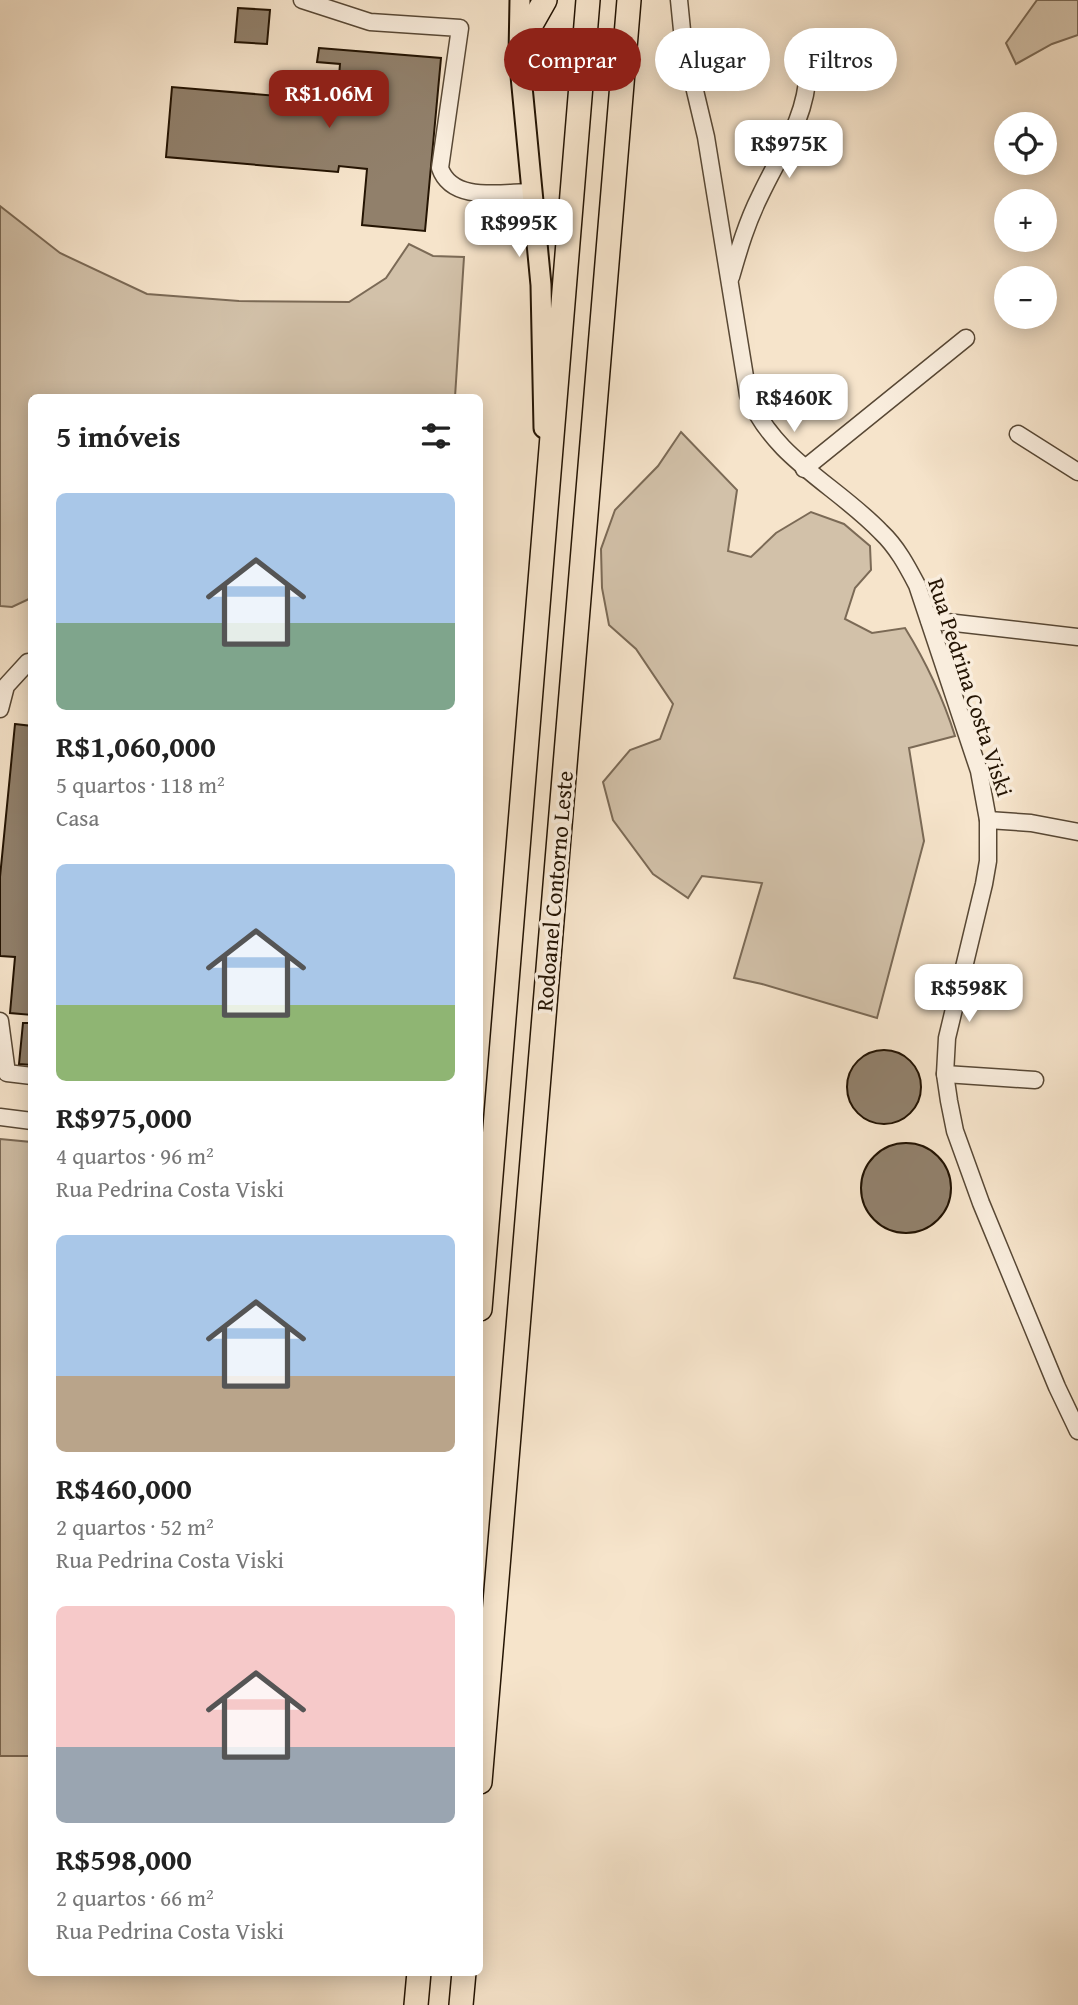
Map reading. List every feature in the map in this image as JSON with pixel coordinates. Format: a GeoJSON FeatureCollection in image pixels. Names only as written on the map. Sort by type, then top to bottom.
{"type":"FeatureCollection","features":[{"type":"Feature","properties":{"kind":"highway"},"geometry":{"type":"LineString","coordinates":[[530,28],[545,0]]}},
{"type":"Feature","properties":{"kind":"highway","name":"Rodoanel Contorno Leste"},"geometry":{"type":"LineString","coordinates":[[483,1227],[497,1110],[588,0]]}},
{"type":"Feature","properties":{"kind":"highway","name":"Rodoanel Contorno Leste"},"geometry":{"type":"LineString","coordinates":[[483,1746],[629,0]]}},
{"type":"Feature","properties":{"kind":"highway"},"geometry":{"type":"LineString","coordinates":[[483,1131],[497,1110]]}},
{"type":"Feature","properties":{"kind":"highway"},"geometry":{"type":"LineString","coordinates":[[416,2005],[419,1976]]}},
{"type":"Feature","properties":{"kind":"highway"},"geometry":{"type":"LineString","coordinates":[[461,2005],[464,1976]]}},
{"type":"Feature","properties":{"kind":"main road"},"geometry":{"type":"LineString","coordinates":[[519,28],[520,0]]}},
{"type":"Feature","properties":{"kind":"main road"},"geometry":{"type":"LineString","coordinates":[[522,91],[542,308],[544,519]]}},
{"type":"Feature","properties":{"kind":"street"},"geometry":{"type":"LineString","coordinates":[[302,0],[370,22],[460,28],[440,168],[445,181],[454,188],[475,192],[532,192]]}},
{"type":"Feature","properties":{"kind":"street","name":"Rua Pedrina Costa Viski"},"geometry":{"type":"LineString","coordinates":[[679,0],[683,40],[706,137],[743,373],[752,404],[767,431],[804,469],[866,518],[895,547],[917,585],[979,771],[988,820],[986,872],[952,1017],[945,1055],[945,1074],[955,1131],[967,1165],[1057,1387],[1078,1431]]}},
{"type":"Feature","properties":{"kind":"street"},"geometry":{"type":"LineString","coordinates":[[730,283],[752,214],[798,124],[806,91]]}},
{"type":"Feature","properties":{"kind":"street"},"geometry":{"type":"LineString","coordinates":[[804,469],[966,338]]}},
{"type":"Feature","properties":{"kind":"street"},"geometry":{"type":"LineString","coordinates":[[1018,434],[1078,472]]}},
{"type":"Feature","properties":{"kind":"street"},"geometry":{"type":"LineString","coordinates":[[929,620],[1078,637]]}},
{"type":"Feature","properties":{"kind":"street"},"geometry":{"type":"LineString","coordinates":[[0,709],[6,686],[28,662]]}},
{"type":"Feature","properties":{"kind":"street"},"geometry":{"type":"LineString","coordinates":[[988,820],[1031,823],[1078,832]]}},
{"type":"Feature","properties":{"kind":"street"},"geometry":{"type":"LineString","coordinates":[[0,1021],[7,1073],[28,1076]]}},
{"type":"Feature","properties":{"kind":"street"},"geometry":{"type":"LineString","coordinates":[[945,1074],[1035,1080]]}},
{"type":"Feature","properties":{"kind":"street"},"geometry":{"type":"LineString","coordinates":[[0,1117],[28,1120]]}},
{"type":"Feature","properties":{"kind":"shaded area"},"geometry":{"type":"Polygon","coordinates":[[[1037,0],[1078,0],[1078,35],[1052,44],[1016,64],[1006,43],[1037,0]]]}},
{"type":"Feature","properties":{"kind":"shaded area"},"geometry":{"type":"Polygon","coordinates":[[[0,206],[60,253],[147,294],[239,301],[349,302],[386,278],[409,244],[433,256],[464,257],[455,394],[28,394],[28,599],[12,607],[0,606],[0,206]]]}},
{"type":"Feature","properties":{"kind":"shaded area"},"geometry":{"type":"Polygon","coordinates":[[[681,432],[737,490],[728,551],[751,557],[776,533],[811,512],[844,524],[870,546],[871,570],[855,588],[845,619],[872,633],[905,628],[933,680],[955,736],[909,748],[924,841],[877,1018],[734,978],[762,883],[702,876],[688,898],[653,874],[613,820],[603,782],[630,750],[660,739],[673,704],[636,649],[609,625],[602,588],[601,549],[615,510],[658,466],[681,432]]]}},
{"type":"Feature","properties":{"kind":"shaded area"},"geometry":{"type":"Polygon","coordinates":[[[0,1139],[28,1142],[28,1756],[0,1756],[0,1139]]]}},
{"type":"Feature","properties":{"kind":"building"},"geometry":{"type":"Polygon","coordinates":[[[238,8],[270,10],[267,44],[235,42],[238,8]]]}},
{"type":"Feature","properties":{"kind":"building"},"geometry":{"type":"Polygon","coordinates":[[[319,48],[441,58],[425,231],[362,225],[367,169],[339,166],[338,172],[166,157],[172,87],[337,101],[340,64],[317,62],[319,48]]]}},
{"type":"Feature","properties":{"kind":"building"},"geometry":{"type":"Polygon","coordinates":[[[15,724],[28,726],[28,1015],[10,1013],[15,957],[0,956],[0,877],[15,724]]]}},
{"type":"Feature","properties":{"kind":"building"},"geometry":{"type":"Polygon","coordinates":[[[23,1023],[28,1023],[28,1065],[19,1064],[23,1023]]]}},
{"type":"Feature","properties":{"kind":"building"},"geometry":{"type":"Polygon","coordinates":[[[884,1050],[898,1053],[910,1061],[918,1073],[921,1087],[918,1101],[910,1113],[898,1121],[884,1124],[870,1121],[858,1113],[850,1101],[847,1087],[850,1073],[858,1061],[870,1053],[884,1050]]]}},
{"type":"Feature","properties":{"kind":"building"},"geometry":{"type":"Polygon","coordinates":[[[906,1143],[923,1147],[938,1156],[947,1171],[951,1188],[947,1205],[938,1220],[923,1229],[906,1233],[889,1229],[874,1220],[865,1205],[861,1188],[865,1171],[874,1156],[889,1147],[906,1143]]]}}]}
